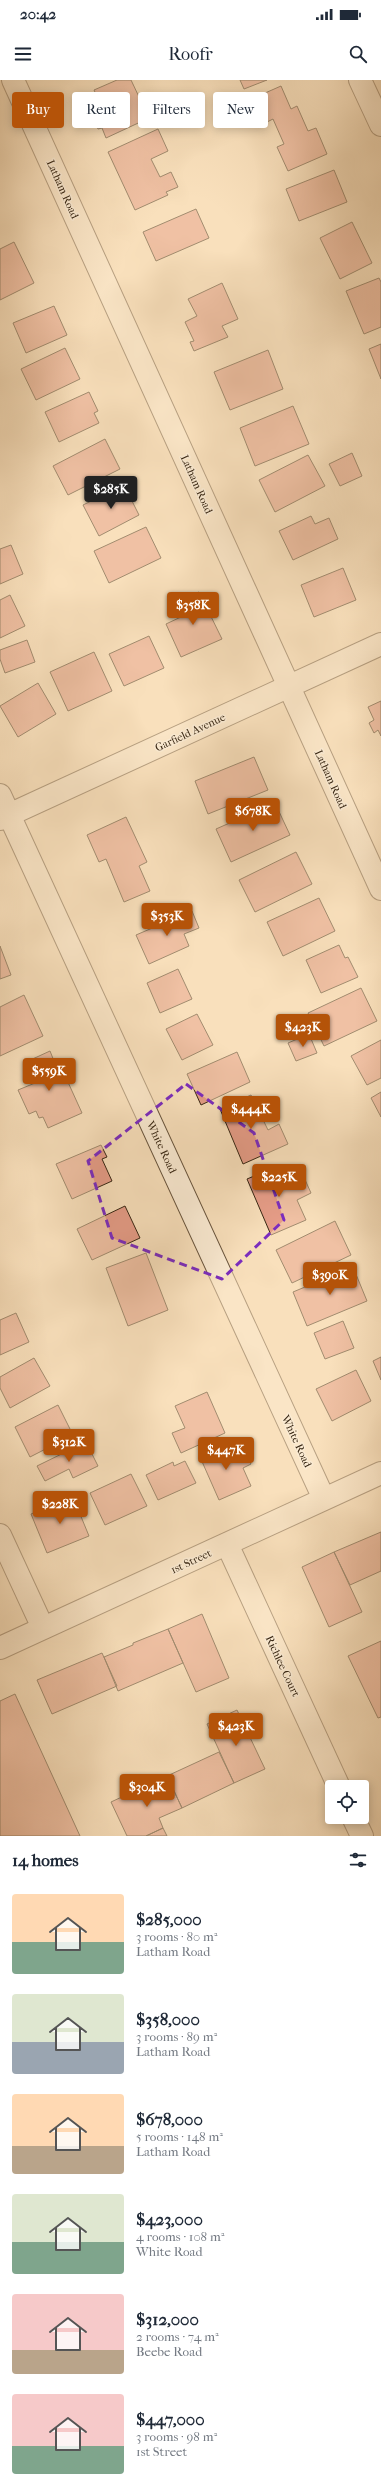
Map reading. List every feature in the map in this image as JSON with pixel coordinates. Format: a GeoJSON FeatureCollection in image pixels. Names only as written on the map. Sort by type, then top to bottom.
{"type":"FeatureCollection","features":[{"type":"Feature","properties":{"kind":"street","name":"Latham Road"},"geometry":{"type":"LineString","coordinates":[[13,80],[381,889]]}},
{"type":"Feature","properties":{"kind":"street"},"geometry":{"type":"LineString","coordinates":[[360,80],[381,125]]}},
{"type":"Feature","properties":{"kind":"street","name":"Garfield Avenue"},"geometry":{"type":"LineString","coordinates":[[5,817],[381,644]]}},
{"type":"Feature","properties":{"kind":"street","name":"White Road"},"geometry":{"type":"LineString","coordinates":[[0,795],[5,817],[324,1499]]}},
{"type":"Feature","properties":{"kind":"street","name":"1st Street"},"geometry":{"type":"LineString","coordinates":[[0,1648],[381,1473]]}},
{"type":"Feature","properties":{"kind":"street"},"geometry":{"type":"LineString","coordinates":[[0,1535],[43,1628]]}},
{"type":"Feature","properties":{"kind":"street","name":"Richlee Court"},"geometry":{"type":"LineString","coordinates":[[227,1544],[336,1780]]}},
{"type":"Feature","properties":{"kind":"street"},"geometry":{"type":"LineString","coordinates":[[356,1824],[362,1836]]}},
{"type":"Feature","properties":{"kind":"highlighted area"},"geometry":{"type":"Polygon","coordinates":[[[186,1084],[254,1133],[284,1220],[222,1279],[112,1238],[88,1161],[186,1084]]]}},
{"type":"Feature","properties":{"kind":"building"},"geometry":{"type":"Polygon","coordinates":[[[117,80],[131,80],[138,95],[138,123],[130,127],[130,92],[95,92],[94,90],[117,80]]]}},
{"type":"Feature","properties":{"kind":"building"},"geometry":{"type":"Polygon","coordinates":[[[240,80],[267,80],[244,89],[240,80]]]}},
{"type":"Feature","properties":{"kind":"building"},"geometry":{"type":"Polygon","coordinates":[[[281,86],[291,109],[297,106],[308,131],[316,128],[327,154],[288,171],[277,147],[284,144],[273,119],[268,122],[267,92],[281,86]]]}},
{"type":"Feature","properties":{"kind":"building"},"geometry":{"type":"Polygon","coordinates":[[[102,128],[128,128],[106,138],[102,128]]]}},
{"type":"Feature","properties":{"kind":"building"},"geometry":{"type":"Polygon","coordinates":[[[158,129],[168,151],[151,159],[160,177],[171,172],[178,187],[166,192],[168,195],[135,210],[108,152],[158,129]]]}},
{"type":"Feature","properties":{"kind":"building"},"geometry":{"type":"Polygon","coordinates":[[[334,170],[347,202],[299,221],[286,189],[334,170]]]}},
{"type":"Feature","properties":{"kind":"building"},"geometry":{"type":"Polygon","coordinates":[[[196,209],[209,238],[156,261],[143,232],[196,209]]]}},
{"type":"Feature","properties":{"kind":"building"},"geometry":{"type":"Polygon","coordinates":[[[352,222],[372,263],[340,279],[320,238],[352,222]]]}},
{"type":"Feature","properties":{"kind":"building"},"geometry":{"type":"Polygon","coordinates":[[[14,242],[34,283],[0,300],[0,249],[14,242]]]}},
{"type":"Feature","properties":{"kind":"building"},"geometry":{"type":"Polygon","coordinates":[[[379,278],[381,282],[381,327],[364,334],[346,291],[379,278]]]}},
{"type":"Feature","properties":{"kind":"building"},"geometry":{"type":"Polygon","coordinates":[[[222,283],[238,319],[222,326],[228,337],[194,351],[190,342],[194,341],[185,322],[197,316],[188,299],[222,283]]]}},
{"type":"Feature","properties":{"kind":"building"},"geometry":{"type":"Polygon","coordinates":[[[54,306],[67,335],[26,353],[13,323],[54,306]]]}},
{"type":"Feature","properties":{"kind":"building"},"geometry":{"type":"Polygon","coordinates":[[[381,344],[381,379],[369,349],[381,344]]]}},
{"type":"Feature","properties":{"kind":"building"},"geometry":{"type":"Polygon","coordinates":[[[65,348],[80,379],[36,400],[21,369],[65,348]]]}},
{"type":"Feature","properties":{"kind":"building"},"geometry":{"type":"Polygon","coordinates":[[[268,350],[283,389],[230,410],[214,372],[268,350]]]}},
{"type":"Feature","properties":{"kind":"building"},"geometry":{"type":"Polygon","coordinates":[[[89,392],[98,411],[94,413],[99,423],[59,442],[45,412],[89,392]]]}},
{"type":"Feature","properties":{"kind":"building"},"geometry":{"type":"Polygon","coordinates":[[[293,406],[309,444],[255,466],[240,428],[293,406]]]}},
{"type":"Feature","properties":{"kind":"building"},"geometry":{"type":"Polygon","coordinates":[[[105,439],[120,469],[68,495],[53,466],[105,439]]]}},
{"type":"Feature","properties":{"kind":"building"},"geometry":{"type":"Polygon","coordinates":[[[352,453],[362,476],[340,486],[329,464],[352,453]]]}},
{"type":"Feature","properties":{"kind":"building"},"geometry":{"type":"Polygon","coordinates":[[[308,455],[325,486],[275,512],[259,480],[308,455]]]}},
{"type":"Feature","properties":{"kind":"building"},"geometry":{"type":"Polygon","coordinates":[[[124,485],[139,515],[99,536],[83,505],[124,485]]]}},
{"type":"Feature","properties":{"kind":"building"},"geometry":{"type":"Polygon","coordinates":[[[311,516],[315,524],[329,518],[338,539],[293,560],[279,531],[311,516]]]}},
{"type":"Feature","properties":{"kind":"building"},"geometry":{"type":"Polygon","coordinates":[[[146,527],[161,558],[109,583],[94,551],[146,527]]]}},
{"type":"Feature","properties":{"kind":"building"},"geometry":{"type":"Polygon","coordinates":[[[11,545],[23,574],[0,584],[0,549],[11,545]]]}},
{"type":"Feature","properties":{"kind":"building"},"geometry":{"type":"Polygon","coordinates":[[[343,568],[356,600],[314,617],[301,585],[343,568]]]}},
{"type":"Feature","properties":{"kind":"building"},"geometry":{"type":"Polygon","coordinates":[[[199,592],[222,639],[181,657],[166,624],[183,616],[177,602],[199,592]]]}},
{"type":"Feature","properties":{"kind":"building"},"geometry":{"type":"Polygon","coordinates":[[[10,595],[25,626],[0,638],[0,600],[10,595]]]}},
{"type":"Feature","properties":{"kind":"building"},"geometry":{"type":"Polygon","coordinates":[[[149,636],[164,668],[124,686],[109,654],[149,636]]]}},
{"type":"Feature","properties":{"kind":"building"},"geometry":{"type":"Polygon","coordinates":[[[27,640],[35,662],[5,673],[0,659],[0,650],[27,640]]]}},
{"type":"Feature","properties":{"kind":"building"},"geometry":{"type":"Polygon","coordinates":[[[94,652],[112,691],[68,711],[50,672],[94,652]]]}},
{"type":"Feature","properties":{"kind":"building"},"geometry":{"type":"Polygon","coordinates":[[[38,683],[56,714],[18,737],[0,706],[38,683]]]}},
{"type":"Feature","properties":{"kind":"building"},"geometry":{"type":"Polygon","coordinates":[[[381,701],[381,736],[378,730],[374,733],[369,723],[374,720],[368,707],[381,701]]]}},
{"type":"Feature","properties":{"kind":"building"},"geometry":{"type":"Polygon","coordinates":[[[254,757],[268,790],[208,814],[195,781],[254,757]]]}},
{"type":"Feature","properties":{"kind":"building"},"geometry":{"type":"Polygon","coordinates":[[[275,803],[290,835],[231,862],[216,829],[275,803]]]}},
{"type":"Feature","properties":{"kind":"building"},"geometry":{"type":"Polygon","coordinates":[[[126,817],[147,862],[139,866],[150,891],[124,902],[106,859],[99,862],[87,835],[126,817]]]}},
{"type":"Feature","properties":{"kind":"building"},"geometry":{"type":"Polygon","coordinates":[[[296,852],[312,884],[255,912],[239,880],[296,852]]]}},
{"type":"Feature","properties":{"kind":"building"},"geometry":{"type":"Polygon","coordinates":[[[319,898],[335,931],[283,956],[267,922],[319,898]]]}},
{"type":"Feature","properties":{"kind":"building"},"geometry":{"type":"Polygon","coordinates":[[[192,911],[199,928],[184,934],[189,946],[149,964],[136,935],[192,911]]]}},
{"type":"Feature","properties":{"kind":"building"},"geometry":{"type":"Polygon","coordinates":[[[339,945],[345,958],[348,957],[358,977],[321,993],[306,960],[339,945]]]}},
{"type":"Feature","properties":{"kind":"building"},"geometry":{"type":"Polygon","coordinates":[[[0,946],[11,975],[0,979],[0,946]]]}},
{"type":"Feature","properties":{"kind":"building"},"geometry":{"type":"Polygon","coordinates":[[[178,969],[192,999],[160,1013],[147,983],[178,969]]]}},
{"type":"Feature","properties":{"kind":"building"},"geometry":{"type":"Polygon","coordinates":[[[361,988],[377,1021],[324,1046],[308,1013],[361,988]]]}},
{"type":"Feature","properties":{"kind":"building"},"geometry":{"type":"Polygon","coordinates":[[[24,995],[43,1036],[0,1056],[0,1007],[24,995]]]}},
{"type":"Feature","properties":{"kind":"building"},"geometry":{"type":"Polygon","coordinates":[[[197,1014],[213,1045],[182,1060],[166,1029],[197,1014]]]}},
{"type":"Feature","properties":{"kind":"building"},"geometry":{"type":"Polygon","coordinates":[[[309,1034],[317,1053],[296,1061],[288,1043],[309,1034]]]}},
{"type":"Feature","properties":{"kind":"building"},"geometry":{"type":"Polygon","coordinates":[[[381,1040],[381,1078],[367,1085],[351,1056],[381,1040]]]}},
{"type":"Feature","properties":{"kind":"building"},"geometry":{"type":"Polygon","coordinates":[[[50,1051],[58,1071],[62,1069],[82,1113],[48,1128],[43,1117],[39,1118],[36,1111],[29,1114],[18,1090],[35,1083],[26,1062],[50,1051]]]}},
{"type":"Feature","properties":{"kind":"building"},"geometry":{"type":"Polygon","coordinates":[[[237,1052],[250,1082],[201,1105],[187,1074],[237,1052]]]}},
{"type":"Feature","properties":{"kind":"building"},"geometry":{"type":"Polygon","coordinates":[[[381,1092],[381,1117],[371,1098],[381,1092]]]}},
{"type":"Feature","properties":{"kind":"building"},"geometry":{"type":"Polygon","coordinates":[[[251,1095],[268,1130],[279,1124],[288,1144],[243,1164],[220,1109],[251,1095]]]}},
{"type":"Feature","properties":{"kind":"building"},"geometry":{"type":"Polygon","coordinates":[[[101,1145],[107,1157],[102,1159],[112,1181],[72,1199],[56,1164],[101,1145]]]}},
{"type":"Feature","properties":{"kind":"building"},"geometry":{"type":"Polygon","coordinates":[[[281,1165],[287,1179],[302,1173],[311,1193],[297,1200],[306,1220],[271,1235],[247,1179],[281,1165]]]}},
{"type":"Feature","properties":{"kind":"building"},"geometry":{"type":"Polygon","coordinates":[[[125,1206],[140,1238],[92,1260],[77,1229],[125,1206]]]}},
{"type":"Feature","properties":{"kind":"building"},"geometry":{"type":"Polygon","coordinates":[[[335,1221],[351,1255],[292,1283],[276,1250],[335,1221]]]}},
{"type":"Feature","properties":{"kind":"building"},"geometry":{"type":"Polygon","coordinates":[[[146,1253],[168,1310],[128,1326],[106,1268],[146,1253]]]}},
{"type":"Feature","properties":{"kind":"building"},"geometry":{"type":"Polygon","coordinates":[[[353,1267],[367,1301],[307,1326],[293,1292],[353,1267]]]}},
{"type":"Feature","properties":{"kind":"building"},"geometry":{"type":"Polygon","coordinates":[[[16,1313],[29,1342],[0,1355],[0,1320],[16,1313]]]}},
{"type":"Feature","properties":{"kind":"building"},"geometry":{"type":"Polygon","coordinates":[[[343,1321],[354,1348],[325,1359],[314,1333],[343,1321]]]}},
{"type":"Feature","properties":{"kind":"building"},"geometry":{"type":"Polygon","coordinates":[[[381,1357],[381,1380],[373,1361],[381,1357]]]}},
{"type":"Feature","properties":{"kind":"building"},"geometry":{"type":"Polygon","coordinates":[[[34,1358],[50,1386],[10,1408],[0,1388],[0,1377],[34,1358]]]}},
{"type":"Feature","properties":{"kind":"building"},"geometry":{"type":"Polygon","coordinates":[[[356,1370],[371,1401],[332,1421],[316,1389],[356,1370]]]}},
{"type":"Feature","properties":{"kind":"building"},"geometry":{"type":"Polygon","coordinates":[[[207,1392],[225,1433],[181,1453],[172,1433],[185,1428],[175,1406],[207,1392]]]}},
{"type":"Feature","properties":{"kind":"building"},"geometry":{"type":"Polygon","coordinates":[[[58,1405],[73,1435],[30,1457],[15,1427],[58,1405]]]}},
{"type":"Feature","properties":{"kind":"building"},"geometry":{"type":"Polygon","coordinates":[[[86,1442],[98,1466],[73,1478],[69,1469],[45,1481],[37,1466],[86,1442]]]}},
{"type":"Feature","properties":{"kind":"building"},"geometry":{"type":"Polygon","coordinates":[[[231,1443],[238,1458],[246,1454],[251,1464],[243,1468],[251,1486],[219,1500],[200,1457],[231,1443]]]}},
{"type":"Feature","properties":{"kind":"building"},"geometry":{"type":"Polygon","coordinates":[[[185,1461],[196,1483],[158,1500],[146,1475],[173,1462],[174,1466],[185,1461]]]}},
{"type":"Feature","properties":{"kind":"building"},"geometry":{"type":"Polygon","coordinates":[[[131,1474],[147,1506],[105,1525],[90,1493],[131,1474]]]}},
{"type":"Feature","properties":{"kind":"building"},"geometry":{"type":"Polygon","coordinates":[[[73,1497],[89,1536],[47,1553],[31,1514],[73,1497]]]}},
{"type":"Feature","properties":{"kind":"building"},"geometry":{"type":"Polygon","coordinates":[[[381,1532],[381,1571],[350,1585],[334,1552],[381,1532]]]}},
{"type":"Feature","properties":{"kind":"building"},"geometry":{"type":"Polygon","coordinates":[[[334,1552],[362,1612],[329,1627],[302,1567],[334,1552]]]}},
{"type":"Feature","properties":{"kind":"building"},"geometry":{"type":"Polygon","coordinates":[[[202,1614],[229,1678],[196,1692],[168,1629],[202,1614]]]}},
{"type":"Feature","properties":{"kind":"building"},"geometry":{"type":"Polygon","coordinates":[[[168,1629],[183,1663],[118,1691],[104,1657],[133,1645],[133,1643],[168,1629]]]}},
{"type":"Feature","properties":{"kind":"building"},"geometry":{"type":"Polygon","coordinates":[[[381,1641],[381,1717],[378,1718],[348,1656],[381,1641]]]}},
{"type":"Feature","properties":{"kind":"building"},"geometry":{"type":"Polygon","coordinates":[[[102,1653],[117,1686],[52,1714],[37,1680],[102,1653]]]}},
{"type":"Feature","properties":{"kind":"building"},"geometry":{"type":"Polygon","coordinates":[[[15,1694],[80,1836],[0,1836],[0,1701],[15,1694]]]}},
{"type":"Feature","properties":{"kind":"building"},"geometry":{"type":"Polygon","coordinates":[[[237,1710],[265,1769],[234,1783],[207,1724],[237,1710]]]}},
{"type":"Feature","properties":{"kind":"building"},"geometry":{"type":"Polygon","coordinates":[[[219,1752],[234,1783],[182,1808],[167,1776],[219,1752]]]}},
{"type":"Feature","properties":{"kind":"building"},"geometry":{"type":"Polygon","coordinates":[[[167,1776],[182,1808],[159,1818],[163,1828],[146,1836],[127,1836],[111,1802],[167,1776]]]}},
{"type":"Feature","properties":{"kind":"building"},"geometry":{"type":"Polygon","coordinates":[[[163,1828],[167,1836],[146,1836],[163,1828]]]}}]}
